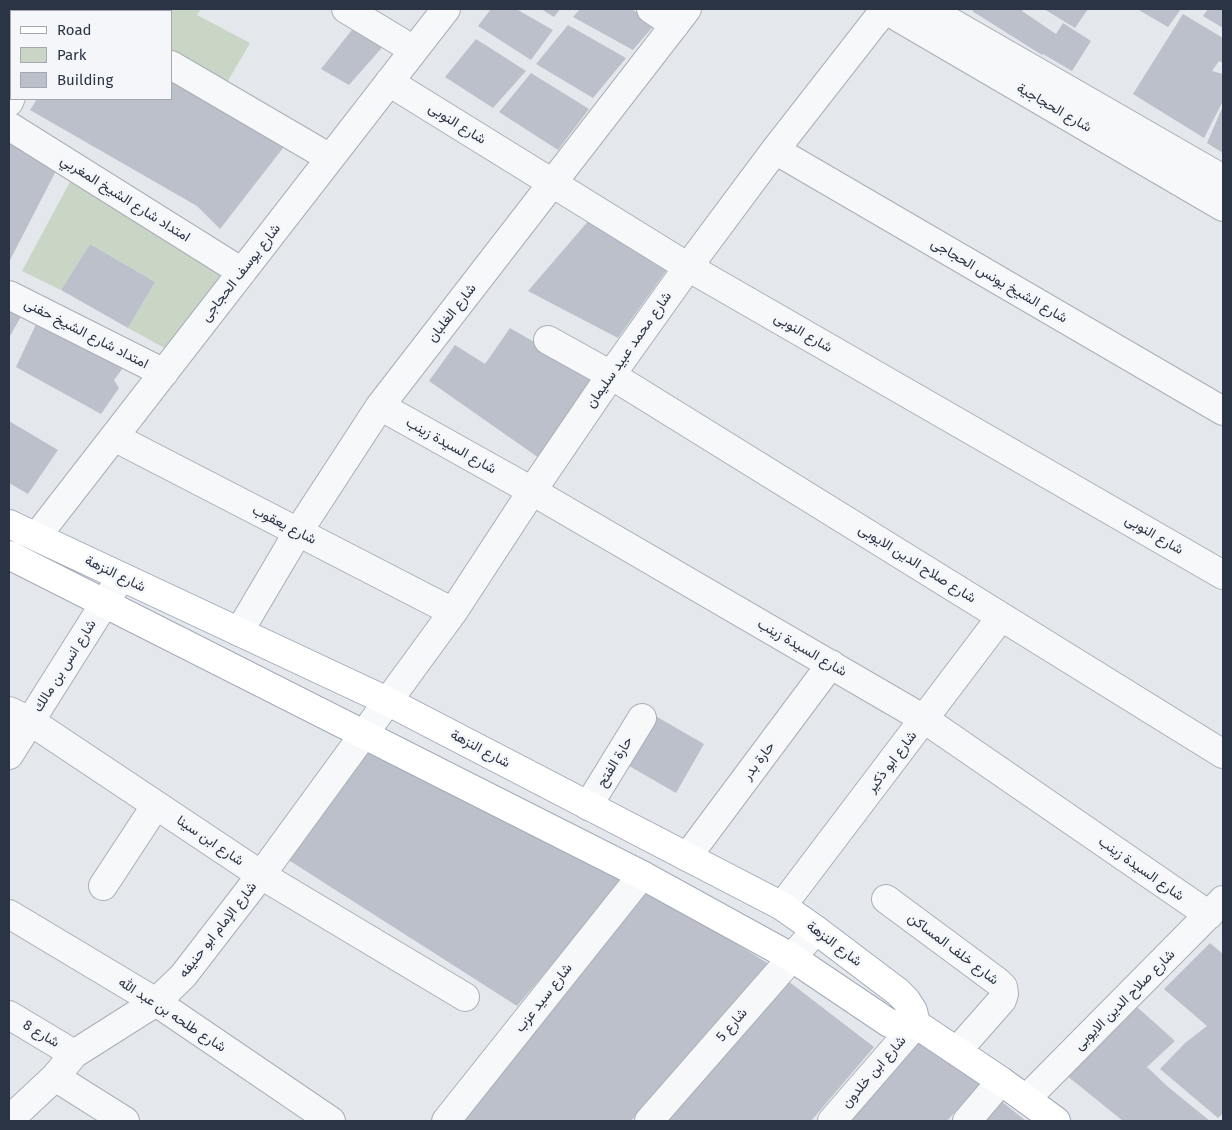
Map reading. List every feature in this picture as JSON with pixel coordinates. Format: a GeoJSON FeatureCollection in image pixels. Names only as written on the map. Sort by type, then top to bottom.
{"type":"FeatureCollection","features":[{"type":"Feature","properties":{"kind":"main road","name":"شارع النزهة"},"geometry":{"type":"LineString","coordinates":[[9,524],[387,701],[782,906],[898,992],[910,1006],[916,1024]]}},
{"type":"Feature","properties":{"kind":"main road"},"geometry":{"type":"LineString","coordinates":[[9,555],[642,875],[791,957],[889,1023],[903,1026],[916,1024],[1001,1081],[1056,1121]]}},
{"type":"Feature","properties":{"kind":"street"},"geometry":{"type":"LineString","coordinates":[[346,9],[414,50]]}},
{"type":"Feature","properties":{"kind":"street","name":"شارع يوسف الحجاجى"},"geometry":{"type":"LineString","coordinates":[[37,536],[446,9]]}},
{"type":"Feature","properties":{"kind":"street"},"geometry":{"type":"LineString","coordinates":[[650,9],[681,17]]}},
{"type":"Feature","properties":{"kind":"street","name":"شارع الحجاجية"},"geometry":{"type":"LineString","coordinates":[[885,9],[1223,207]]}},
{"type":"Feature","properties":{"kind":"street","name":"شارع محمد عبيد سليمان"},"geometry":{"type":"LineString","coordinates":[[387,701],[453,612],[611,375],[688,267],[775,150],[885,9]]}},
{"type":"Feature","properties":{"kind":"street","name":"شارع الحجاجية"},"geometry":{"type":"LineString","coordinates":[[928,9],[1223,179]]}},
{"type":"Feature","properties":{"kind":"street","name":"شارع الغلبان"},"geometry":{"type":"LineString","coordinates":[[238,632],[298,532],[380,406],[681,17]]}},
{"type":"Feature","properties":{"kind":"street"},"geometry":{"type":"LineString","coordinates":[[172,66],[330,158]]}},
{"type":"Feature","properties":{"kind":"street","name":"شارع النوبى"},"geometry":{"type":"LineString","coordinates":[[389,82],[688,267],[1223,575]]}},
{"type":"Feature","properties":{"kind":"street","name":"امتداد شارع الشيخ المغربي"},"geometry":{"type":"LineString","coordinates":[[9,126],[242,272]]}},
{"type":"Feature","properties":{"kind":"street","name":"شارع الشيخ يونس الحجاجى"},"geometry":{"type":"LineString","coordinates":[[775,150],[1223,411]]}},
{"type":"Feature","properties":{"kind":"street","name":"امتداد شارع الشيخ حفنى"},"geometry":{"type":"LineString","coordinates":[[9,295],[164,373]]}},
{"type":"Feature","properties":{"kind":"street","name":"شارع صلاح الدين الايوبى"},"geometry":{"type":"LineString","coordinates":[[548,340],[611,375],[1223,754]]}},
{"type":"Feature","properties":{"kind":"street","name":"شارع السيدة زينب"},"geometry":{"type":"LineString","coordinates":[[380,406],[924,719],[1216,908]]}},
{"type":"Feature","properties":{"kind":"street","name":"شارع يعقوب"},"geometry":{"type":"LineString","coordinates":[[114,437],[453,612]]}},
{"type":"Feature","properties":{"kind":"street","name":"شارع انس بن مالك"},"geometry":{"type":"LineString","coordinates":[[9,755],[19,716],[105,602],[121,577]]}},
{"type":"Feature","properties":{"kind":"street","name":"شارع ابو ذكير"},"geometry":{"type":"LineString","coordinates":[[782,906],[1001,617]]}},
{"type":"Feature","properties":{"kind":"street","name":"حارة بدر"},"geometry":{"type":"LineString","coordinates":[[687,857],[831,664]]}},
{"type":"Feature","properties":{"kind":"street","name":"شارع الإمام ابو حنيفه"},"geometry":{"type":"LineString","coordinates":[[9,1120],[55,1077],[74,1054],[156,1002],[183,976],[261,875],[387,701]]}},
{"type":"Feature","properties":{"kind":"street","name":"شارع ابن سينا"},"geometry":{"type":"LineString","coordinates":[[19,716],[261,875],[465,996]]}},
{"type":"Feature","properties":{"kind":"street","name":"حارة الفتح"},"geometry":{"type":"LineString","coordinates":[[588,806],[642,718]]}},
{"type":"Feature","properties":{"kind":"street"},"geometry":{"type":"LineString","coordinates":[[103,886],[156,805]]}},
{"type":"Feature","properties":{"kind":"street","name":"شارع سيد عزب"},"geometry":{"type":"LineString","coordinates":[[446,1121],[642,875]]}},
{"type":"Feature","properties":{"kind":"street","name":"شارع خلف المساكن"},"geometry":{"type":"LineString","coordinates":[[886,899],[1003,987],[1004,994],[1002,1000],[957,1051]]}},
{"type":"Feature","properties":{"kind":"street","name":"شارع صلاح الدين الايوبى"},"geometry":{"type":"LineString","coordinates":[[1026,1099],[1216,908]]}},
{"type":"Feature","properties":{"kind":"street","name":"شارع طلحه بن عبد الله"},"geometry":{"type":"LineString","coordinates":[[9,914],[156,1002],[331,1121]]}},
{"type":"Feature","properties":{"kind":"street","name":"شارع 5"},"geometry":{"type":"LineString","coordinates":[[649,1121],[816,930]]}},
{"type":"Feature","properties":{"kind":"street","name":"شارع 8"},"geometry":{"type":"LineString","coordinates":[[9,1015],[74,1054]]}},
{"type":"Feature","properties":{"kind":"street","name":"شارع ابن خلدون"},"geometry":{"type":"LineString","coordinates":[[832,1121],[916,1024]]}},
{"type":"Feature","properties":{"kind":"street"},"geometry":{"type":"LineString","coordinates":[[55,1077],[126,1121]]}},
{"type":"Feature","properties":{"kind":"street"},"geometry":{"type":"LineString","coordinates":[[967,1121],[1001,1081]]}},
{"type":"Feature","properties":{"kind":"green space"},"geometry":{"type":"Polygon","coordinates":[[[102,9],[201,9],[197,15],[250,43],[225,86],[172,53],[172,10],[102,9]]]}},
{"type":"Feature","properties":{"kind":"green space"},"geometry":{"type":"Polygon","coordinates":[[[71,180],[226,268],[170,351],[128,328],[155,282],[90,244],[61,290],[22,271],[71,180]]]}},
{"type":"Feature","properties":{"kind":"building"},"geometry":{"type":"Polygon","coordinates":[[[9,9],[20,9],[10,10],[9,28],[9,9]]]}},
{"type":"Feature","properties":{"kind":"building"},"geometry":{"type":"Polygon","coordinates":[[[491,9],[516,9],[553,30],[531,60],[478,26],[491,9]]]}},
{"type":"Feature","properties":{"kind":"building"},"geometry":{"type":"Polygon","coordinates":[[[541,9],[560,9],[554,17],[541,9]]]}},
{"type":"Feature","properties":{"kind":"building"},"geometry":{"type":"Polygon","coordinates":[[[580,9],[631,9],[656,23],[633,50],[573,17],[580,9]]]}},
{"type":"Feature","properties":{"kind":"building"},"geometry":{"type":"Polygon","coordinates":[[[974,9],[1023,9],[1022,11],[1056,34],[1063,23],[1091,41],[1072,71],[1042,55],[972,11],[974,9]]]}},
{"type":"Feature","properties":{"kind":"building"},"geometry":{"type":"Polygon","coordinates":[[[1044,9],[1088,9],[1075,28],[1044,9]]]}},
{"type":"Feature","properties":{"kind":"building"},"geometry":{"type":"Polygon","coordinates":[[[1137,9],[1181,9],[1168,27],[1137,9]]]}},
{"type":"Feature","properties":{"kind":"building"},"geometry":{"type":"Polygon","coordinates":[[[1208,9],[1223,9],[1223,28],[1203,16],[1208,9]]]}},
{"type":"Feature","properties":{"kind":"building"},"geometry":{"type":"Polygon","coordinates":[[[1183,14],[1223,38],[1223,63],[1219,61],[1212,71],[1223,74],[1223,101],[1204,138],[1133,94],[1183,14]]]}},
{"type":"Feature","properties":{"kind":"building"},"geometry":{"type":"Polygon","coordinates":[[[568,25],[626,58],[593,98],[536,64],[568,25]]]}},
{"type":"Feature","properties":{"kind":"building"},"geometry":{"type":"Polygon","coordinates":[[[355,26],[386,43],[349,85],[321,69],[355,26]]]}},
{"type":"Feature","properties":{"kind":"building"},"geometry":{"type":"Polygon","coordinates":[[[476,39],[526,71],[493,108],[445,77],[476,39]]]}},
{"type":"Feature","properties":{"kind":"building"},"geometry":{"type":"Polygon","coordinates":[[[531,73],[589,109],[558,150],[499,112],[531,73]]]}},
{"type":"Feature","properties":{"kind":"building"},"geometry":{"type":"Polygon","coordinates":[[[172,77],[247,118],[283,148],[220,229],[197,206],[30,110],[36,100],[172,100],[172,77]]]}},
{"type":"Feature","properties":{"kind":"building"},"geometry":{"type":"Polygon","coordinates":[[[1223,106],[1223,153],[1207,143],[1223,106]]]}},
{"type":"Feature","properties":{"kind":"building"},"geometry":{"type":"Polygon","coordinates":[[[9,137],[58,167],[9,262],[9,137]]]}},
{"type":"Feature","properties":{"kind":"building"},"geometry":{"type":"Polygon","coordinates":[[[590,219],[671,264],[618,338],[528,291],[590,219]]]}},
{"type":"Feature","properties":{"kind":"building"},"geometry":{"type":"Polygon","coordinates":[[[90,244],[155,282],[128,328],[61,290],[90,244]]]}},
{"type":"Feature","properties":{"kind":"building"},"geometry":{"type":"Polygon","coordinates":[[[9,300],[26,307],[9,338],[9,300]]]}},
{"type":"Feature","properties":{"kind":"building"},"geometry":{"type":"Polygon","coordinates":[[[39,318],[125,365],[114,380],[119,388],[101,414],[16,367],[39,318]]]}},
{"type":"Feature","properties":{"kind":"building"},"geometry":{"type":"Polygon","coordinates":[[[510,328],[598,379],[539,458],[429,381],[455,345],[485,364],[510,328]]]}},
{"type":"Feature","properties":{"kind":"building"},"geometry":{"type":"Polygon","coordinates":[[[9,421],[58,450],[28,494],[9,483],[9,421]]]}},
{"type":"Feature","properties":{"kind":"building"},"geometry":{"type":"Polygon","coordinates":[[[652,714],[704,744],[676,793],[624,763],[652,714]]]}},
{"type":"Feature","properties":{"kind":"building"},"geometry":{"type":"Polygon","coordinates":[[[366,742],[627,876],[517,1006],[287,859],[366,742]]]}},
{"type":"Feature","properties":{"kind":"building"},"geometry":{"type":"Polygon","coordinates":[[[646,888],[769,964],[631,1121],[462,1121],[646,888]]]}},
{"type":"Feature","properties":{"kind":"building"},"geometry":{"type":"Polygon","coordinates":[[[1210,943],[1223,954],[1223,1113],[1218,1118],[1160,1069],[1185,1043],[1207,1026],[1164,989],[1210,943]]]}},
{"type":"Feature","properties":{"kind":"building"},"geometry":{"type":"Polygon","coordinates":[[[788,981],[874,1047],[811,1121],[665,1121],[788,981]]]}},
{"type":"Feature","properties":{"kind":"building"},"geometry":{"type":"Polygon","coordinates":[[[1136,1006],[1175,1041],[1147,1067],[1210,1121],[1123,1121],[1066,1075],[1136,1006]]]}},
{"type":"Feature","properties":{"kind":"building"},"geometry":{"type":"Polygon","coordinates":[[[916,1040],[980,1083],[947,1121],[847,1121],[916,1040]]]}},
{"type":"Feature","properties":{"kind":"building"},"geometry":{"type":"Polygon","coordinates":[[[1000,1100],[1026,1121],[982,1121],[1000,1100]]]}}]}
